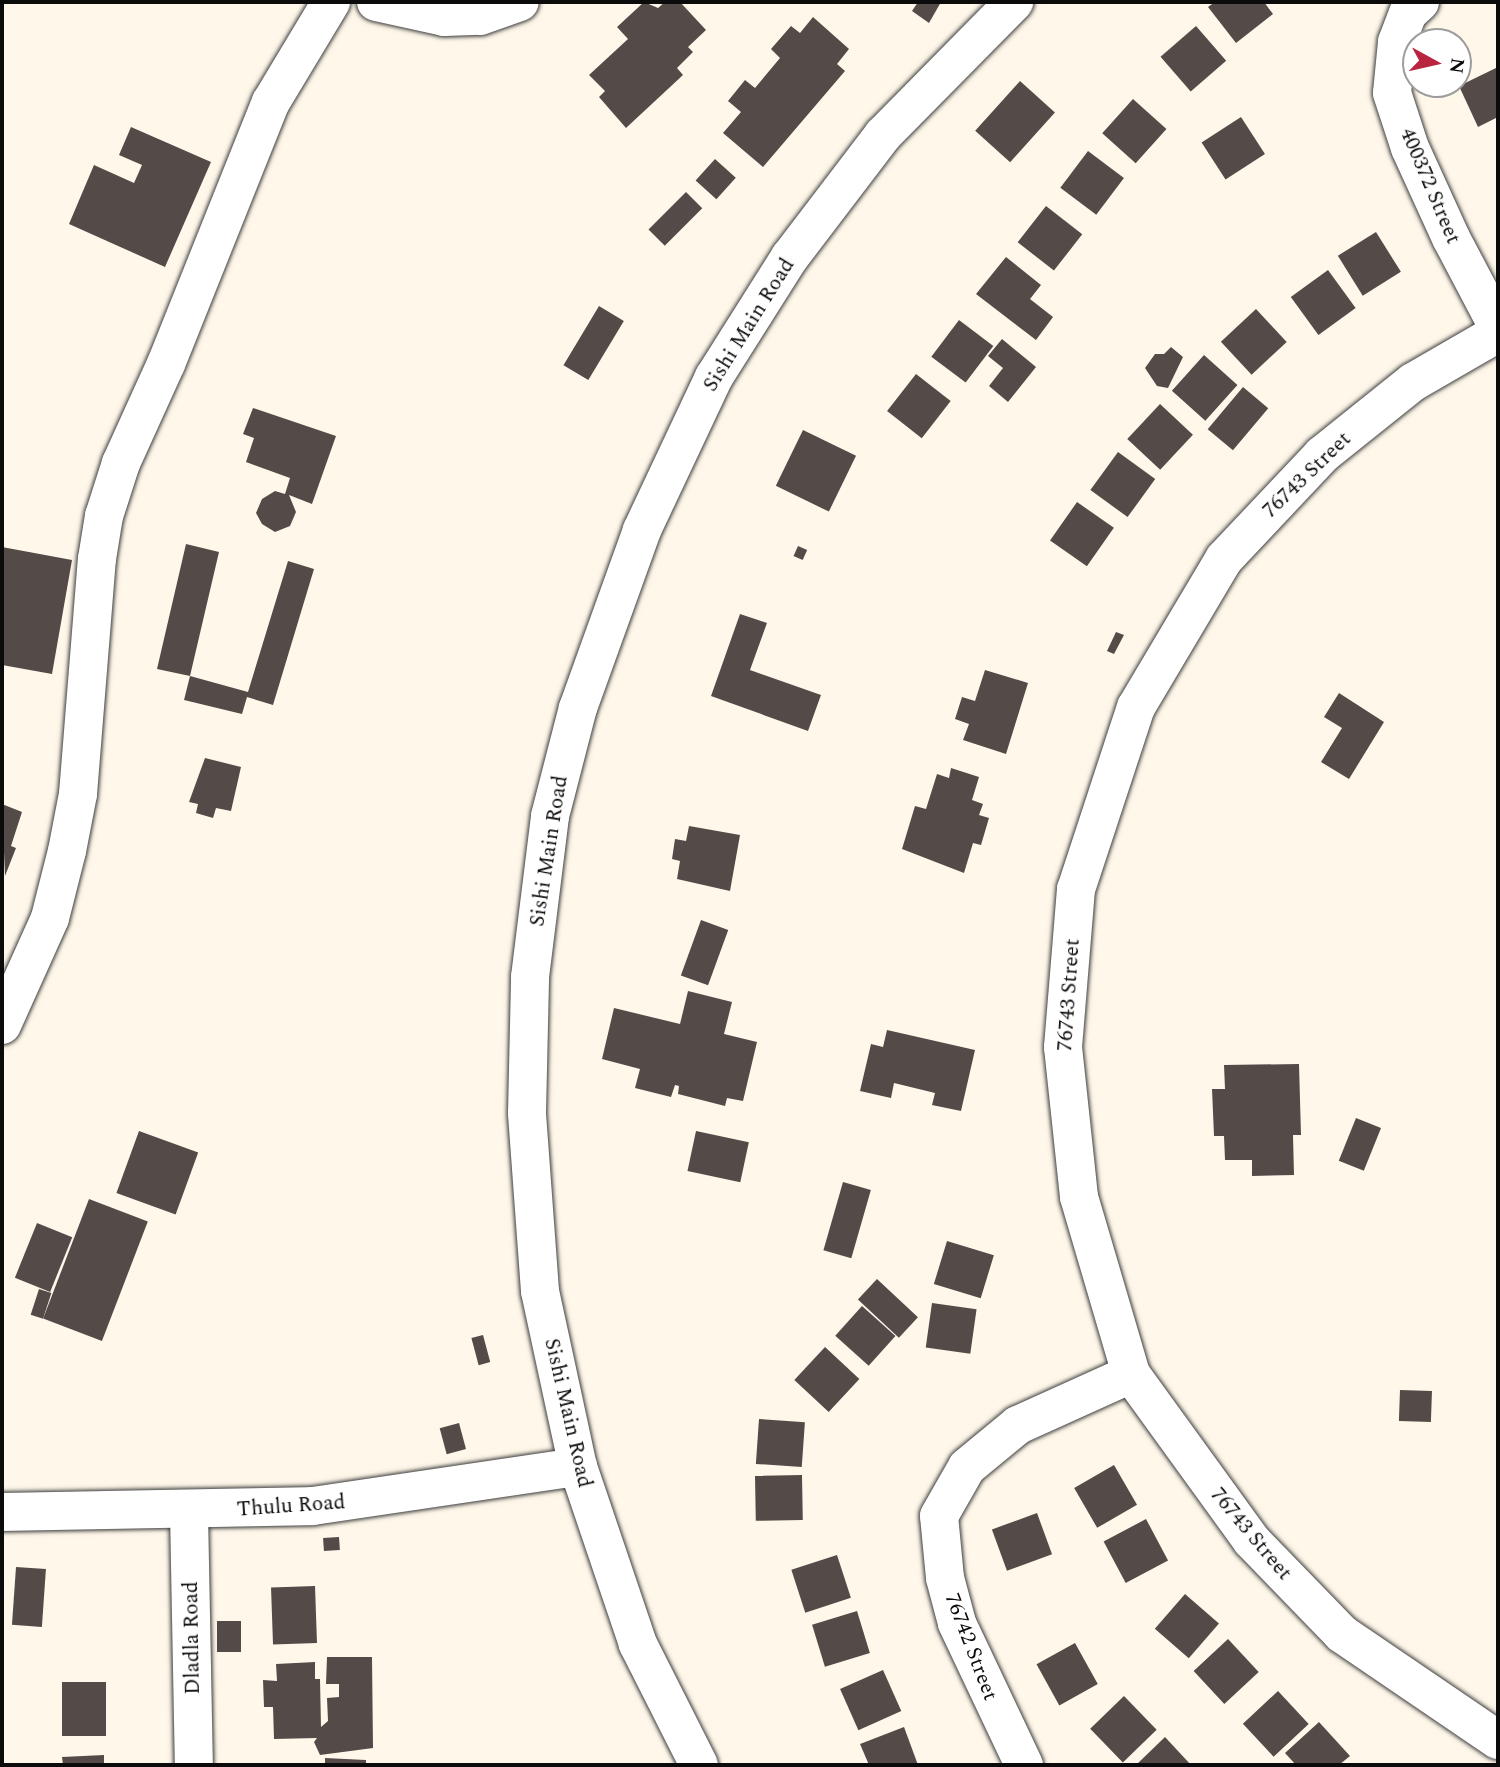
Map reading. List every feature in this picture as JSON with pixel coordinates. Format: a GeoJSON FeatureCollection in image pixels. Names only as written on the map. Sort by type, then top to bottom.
{"type":"FeatureCollection","features":[{"type":"Feature","properties":{"kind":"street"},"geometry":{"type":"LineString","coordinates":[[2,1025],[50,918],[68,851],[78,794],[97,559],[104,516],[121,463],[166,364],[271,102],[331,2]]}},
{"type":"Feature","properties":{"kind":"street"},"geometry":{"type":"LineString","coordinates":[[376,2],[444,17],[480,16],[520,2]]}},
{"type":"Feature","properties":{"kind":"street","name":"Sishi Main Road"},"geometry":{"type":"LineString","coordinates":[[699,1765],[638,1644],[578,1467],[540,1291],[527,1113],[530,977],[550,816],[578,708],[642,530],[714,377],[790,257],[883,135],[1014,2]]}},
{"type":"Feature","properties":{"kind":"street","name":"400372 Street"},"geometry":{"type":"LineString","coordinates":[[1420,2],[1408,13],[1397,42],[1392,93],[1435,204],[1498,327]]}},
{"type":"Feature","properties":{"kind":"street","name":"76743 Street"},"geometry":{"type":"LineString","coordinates":[[1498,333],[1413,382],[1322,455],[1224,559],[1136,707],[1076,889],[1063,1046],[1079,1197],[1131,1374],[1251,1540],[1342,1634],[1498,1740]]}},
{"type":"Feature","properties":{"kind":"street","name":"76742 Street"},"geometry":{"type":"LineString","coordinates":[[1024,1765],[957,1623],[945,1578],[939,1516],[968,1467],[1018,1424],[1131,1374]]}},
{"type":"Feature","properties":{"kind":"street","name":"Thulu Road"},"geometry":{"type":"LineString","coordinates":[[2,1512],[189,1512],[394,1497],[578,1467]]}},
{"type":"Feature","properties":{"kind":"street","name":"Dladla Road"},"geometry":{"type":"LineString","coordinates":[[189,1512],[194,1765]]}},
{"type":"Feature","properties":{"kind":"building"},"geometry":{"type":"Polygon","coordinates":[[[644,2],[658,8],[665,2],[680,2],[706,30],[688,47],[693,52],[677,68],[683,75],[626,128],[599,97],[605,91],[589,75],[628,39],[617,27],[644,2]]]}},
{"type":"Feature","properties":{"kind":"building"},"geometry":{"type":"Polygon","coordinates":[[[918,2],[941,2],[929,23],[912,11],[918,2]]]}},
{"type":"Feature","properties":{"kind":"building"},"geometry":{"type":"Polygon","coordinates":[[[1215,2],[1264,2],[1273,14],[1236,43],[1208,7],[1215,2]]]}},
{"type":"Feature","properties":{"kind":"building"},"geometry":{"type":"Polygon","coordinates":[[[813,17],[849,49],[837,64],[845,71],[763,167],[723,133],[741,112],[728,101],[745,80],[755,88],[780,58],[771,49],[791,26],[800,33],[813,17]]]}},
{"type":"Feature","properties":{"kind":"building"},"geometry":{"type":"Polygon","coordinates":[[[1196,26],[1226,61],[1191,92],[1161,57],[1196,26]]]}},
{"type":"Feature","properties":{"kind":"building"},"geometry":{"type":"Polygon","coordinates":[[[1498,67],[1498,117],[1478,127],[1465,98],[1472,98],[1472,80],[1498,67]]]}},
{"type":"Feature","properties":{"kind":"building"},"geometry":{"type":"Polygon","coordinates":[[[1020,81],[1055,112],[1010,162],[975,131],[1020,81]]]}},
{"type":"Feature","properties":{"kind":"building"},"geometry":{"type":"Polygon","coordinates":[[[1133,99],[1166,129],[1136,163],[1102,133],[1133,99]]]}},
{"type":"Feature","properties":{"kind":"building"},"geometry":{"type":"Polygon","coordinates":[[[1241,117],[1265,154],[1226,179],[1202,143],[1241,117]]]}},
{"type":"Feature","properties":{"kind":"building"},"geometry":{"type":"Polygon","coordinates":[[[131,127],[211,162],[165,267],[69,224],[94,165],[134,183],[142,165],[119,155],[131,127]]]}},
{"type":"Feature","properties":{"kind":"building"},"geometry":{"type":"Polygon","coordinates":[[[1088,151],[1124,178],[1096,215],[1060,188],[1088,151]]]}},
{"type":"Feature","properties":{"kind":"building"},"geometry":{"type":"Polygon","coordinates":[[[715,159],[736,178],[716,199],[696,181],[715,159]]]}},
{"type":"Feature","properties":{"kind":"building"},"geometry":{"type":"Polygon","coordinates":[[[686,192],[702,208],[665,246],[649,229],[686,192]]]}},
{"type":"Feature","properties":{"kind":"building"},"geometry":{"type":"Polygon","coordinates":[[[1046,206],[1082,234],[1054,271],[1018,242],[1046,206]]]}},
{"type":"Feature","properties":{"kind":"building"},"geometry":{"type":"Polygon","coordinates":[[[1376,232],[1401,272],[1363,296],[1338,256],[1376,232]]]}},
{"type":"Feature","properties":{"kind":"building"},"geometry":{"type":"Polygon","coordinates":[[[1006,257],[1041,285],[1030,299],[1053,317],[1036,340],[976,294],[1006,257]]]}},
{"type":"Feature","properties":{"kind":"building"},"geometry":{"type":"Polygon","coordinates":[[[1328,270],[1356,308],[1318,335],[1291,297],[1328,270]]]}},
{"type":"Feature","properties":{"kind":"building"},"geometry":{"type":"Polygon","coordinates":[[[599,306],[624,321],[588,380],[563,365],[599,306]]]}},
{"type":"Feature","properties":{"kind":"building"},"geometry":{"type":"Polygon","coordinates":[[[1256,309],[1287,342],[1252,375],[1221,342],[1256,309]]]}},
{"type":"Feature","properties":{"kind":"building"},"geometry":{"type":"Polygon","coordinates":[[[959,320],[993,346],[966,383],[931,357],[959,320]]]}},
{"type":"Feature","properties":{"kind":"building"},"geometry":{"type":"Polygon","coordinates":[[[1002,339],[1036,367],[1008,402],[989,386],[1003,368],[988,356],[1002,339]]]}},
{"type":"Feature","properties":{"kind":"building"},"geometry":{"type":"Polygon","coordinates":[[[1171,347],[1183,357],[1168,388],[1157,386],[1145,368],[1155,354],[1164,354],[1171,347]]]}},
{"type":"Feature","properties":{"kind":"building"},"geometry":{"type":"Polygon","coordinates":[[[1204,355],[1237,385],[1205,421],[1172,391],[1204,355]]]}},
{"type":"Feature","properties":{"kind":"building"},"geometry":{"type":"Polygon","coordinates":[[[916,374],[951,401],[922,438],[887,411],[916,374]]]}},
{"type":"Feature","properties":{"kind":"building"},"geometry":{"type":"Polygon","coordinates":[[[1243,387],[1268,408],[1233,450],[1208,429],[1243,387]]]}},
{"type":"Feature","properties":{"kind":"building"},"geometry":{"type":"Polygon","coordinates":[[[1160,404],[1193,435],[1160,470],[1127,439],[1160,404]]]}},
{"type":"Feature","properties":{"kind":"building"},"geometry":{"type":"Polygon","coordinates":[[[253,408],[336,436],[312,504],[289,495],[296,512],[290,526],[275,532],[262,524],[256,513],[262,499],[275,491],[285,494],[290,478],[246,462],[254,438],[243,434],[253,408]]]}},
{"type":"Feature","properties":{"kind":"building"},"geometry":{"type":"Polygon","coordinates":[[[803,430],[856,456],[829,512],[776,486],[803,430]]]}},
{"type":"Feature","properties":{"kind":"building"},"geometry":{"type":"Polygon","coordinates":[[[1118,452],[1155,479],[1128,517],[1090,490],[1118,452]]]}},
{"type":"Feature","properties":{"kind":"building"},"geometry":{"type":"Polygon","coordinates":[[[1077,502],[1114,528],[1087,566],[1050,541],[1077,502]]]}},
{"type":"Feature","properties":{"kind":"building"},"geometry":{"type":"Polygon","coordinates":[[[186,544],[219,552],[190,676],[157,669],[186,544]]]}},
{"type":"Feature","properties":{"kind":"building"},"geometry":{"type":"Polygon","coordinates":[[[798,546],[807,550],[803,560],[794,556],[798,546]]]}},
{"type":"Feature","properties":{"kind":"building"},"geometry":{"type":"Polygon","coordinates":[[[2,547],[72,560],[52,674],[2,665],[2,547]]]}},
{"type":"Feature","properties":{"kind":"building"},"geometry":{"type":"Polygon","coordinates":[[[288,561],[314,569],[273,705],[247,697],[242,714],[184,700],[190,676],[248,692],[288,561]]]}},
{"type":"Feature","properties":{"kind":"building"},"geometry":{"type":"Polygon","coordinates":[[[740,614],[767,623],[750,670],[821,695],[808,731],[711,696],[740,614]]]}},
{"type":"Feature","properties":{"kind":"building"},"geometry":{"type":"Polygon","coordinates":[[[1116,632],[1124,635],[1114,654],[1107,651],[1116,632]]]}},
{"type":"Feature","properties":{"kind":"building"},"geometry":{"type":"Polygon","coordinates":[[[985,670],[1028,683],[1006,754],[963,740],[969,724],[955,719],[962,697],[975,701],[985,670]]]}},
{"type":"Feature","properties":{"kind":"building"},"geometry":{"type":"Polygon","coordinates":[[[1339,693],[1384,722],[1349,779],[1321,762],[1342,728],[1324,717],[1339,693]]]}},
{"type":"Feature","properties":{"kind":"building"},"geometry":{"type":"Polygon","coordinates":[[[205,758],[241,767],[231,811],[216,808],[213,818],[196,813],[198,804],[189,802],[205,758]]]}},
{"type":"Feature","properties":{"kind":"building"},"geometry":{"type":"Polygon","coordinates":[[[951,768],[979,777],[972,800],[983,804],[979,815],[989,818],[981,845],[973,843],[964,873],[902,849],[915,806],[926,809],[937,774],[949,778],[951,768]]]}},
{"type":"Feature","properties":{"kind":"building"},"geometry":{"type":"Polygon","coordinates":[[[2,804],[22,812],[11,846],[16,848],[5,876],[2,804]]]}},
{"type":"Feature","properties":{"kind":"building"},"geometry":{"type":"Polygon","coordinates":[[[689,826],[740,835],[730,891],[677,879],[680,861],[672,859],[675,839],[686,841],[689,826]]]}},
{"type":"Feature","properties":{"kind":"building"},"geometry":{"type":"Polygon","coordinates":[[[701,920],[728,930],[708,985],[681,975],[701,920]]]}},
{"type":"Feature","properties":{"kind":"building"},"geometry":{"type":"Polygon","coordinates":[[[688,991],[732,1002],[724,1034],[757,1042],[743,1101],[727,1098],[725,1106],[678,1094],[679,1086],[675,1085],[671,1097],[635,1088],[640,1069],[602,1059],[614,1008],[680,1024],[688,991]]]}},
{"type":"Feature","properties":{"kind":"building"},"geometry":{"type":"Polygon","coordinates":[[[887,1030],[975,1050],[961,1111],[932,1105],[935,1093],[894,1083],[891,1098],[860,1091],[871,1044],[883,1047],[887,1030]]]}},
{"type":"Feature","properties":{"kind":"building"},"geometry":{"type":"Polygon","coordinates":[[[1299,1064],[1301,1135],[1293,1135],[1294,1175],[1252,1176],[1252,1160],[1225,1160],[1224,1136],[1214,1136],[1212,1089],[1225,1089],[1224,1065],[1299,1064]]]}},
{"type":"Feature","properties":{"kind":"building"},"geometry":{"type":"Polygon","coordinates":[[[1356,1118],[1381,1128],[1364,1171],[1339,1161],[1356,1118]]]}},
{"type":"Feature","properties":{"kind":"building"},"geometry":{"type":"Polygon","coordinates":[[[139,1131],[198,1153],[176,1215],[116,1193],[139,1131]]]}},
{"type":"Feature","properties":{"kind":"building"},"geometry":{"type":"Polygon","coordinates":[[[696,1131],[749,1142],[740,1182],[687,1171],[696,1131]]]}},
{"type":"Feature","properties":{"kind":"building"},"geometry":{"type":"Polygon","coordinates":[[[843,1182],[871,1190],[851,1258],[823,1250],[843,1182]]]}},
{"type":"Feature","properties":{"kind":"building"},"geometry":{"type":"Polygon","coordinates":[[[89,1199],[148,1222],[102,1341],[43,1318],[89,1199]]]}},
{"type":"Feature","properties":{"kind":"building"},"geometry":{"type":"Polygon","coordinates":[[[37,1223],[72,1237],[50,1292],[15,1278],[37,1223]]]}},
{"type":"Feature","properties":{"kind":"building"},"geometry":{"type":"Polygon","coordinates":[[[947,1241],[994,1255],[981,1298],[934,1284],[947,1241]]]}},
{"type":"Feature","properties":{"kind":"building"},"geometry":{"type":"Polygon","coordinates":[[[877,1279],[918,1317],[899,1338],[858,1299],[877,1279]]]}},
{"type":"Feature","properties":{"kind":"building"},"geometry":{"type":"Polygon","coordinates":[[[39,1289],[51,1293],[43,1319],[31,1315],[39,1289]]]}},
{"type":"Feature","properties":{"kind":"building"},"geometry":{"type":"Polygon","coordinates":[[[932,1303],[977,1309],[970,1354],[926,1348],[932,1303]]]}},
{"type":"Feature","properties":{"kind":"building"},"geometry":{"type":"Polygon","coordinates":[[[862,1306],[895,1336],[869,1366],[835,1336],[862,1306]]]}},
{"type":"Feature","properties":{"kind":"building"},"geometry":{"type":"Polygon","coordinates":[[[483,1335],[490,1362],[479,1365],[471,1338],[483,1335]]]}},
{"type":"Feature","properties":{"kind":"building"},"geometry":{"type":"Polygon","coordinates":[[[825,1347],[859,1379],[829,1412],[794,1380],[825,1347]]]}},
{"type":"Feature","properties":{"kind":"building"},"geometry":{"type":"Polygon","coordinates":[[[1400,1390],[1432,1391],[1431,1422],[1399,1421],[1400,1390]]]}},
{"type":"Feature","properties":{"kind":"building"},"geometry":{"type":"Polygon","coordinates":[[[759,1419],[805,1422],[802,1467],[756,1464],[759,1419]]]}},
{"type":"Feature","properties":{"kind":"building"},"geometry":{"type":"Polygon","coordinates":[[[459,1423],[466,1449],[447,1454],[440,1428],[459,1423]]]}},
{"type":"Feature","properties":{"kind":"building"},"geometry":{"type":"Polygon","coordinates":[[[1114,1465],[1137,1505],[1097,1528],[1074,1488],[1114,1465]]]}},
{"type":"Feature","properties":{"kind":"building"},"geometry":{"type":"Polygon","coordinates":[[[802,1475],[803,1520],[756,1521],[755,1476],[802,1475]]]}},
{"type":"Feature","properties":{"kind":"building"},"geometry":{"type":"Polygon","coordinates":[[[1037,1513],[1052,1554],[1007,1571],[992,1529],[1037,1513]]]}},
{"type":"Feature","properties":{"kind":"building"},"geometry":{"type":"Polygon","coordinates":[[[1146,1519],[1168,1560],[1126,1583],[1104,1542],[1146,1519]]]}},
{"type":"Feature","properties":{"kind":"building"},"geometry":{"type":"Polygon","coordinates":[[[339,1537],[340,1550],[324,1551],[323,1538],[339,1537]]]}},
{"type":"Feature","properties":{"kind":"building"},"geometry":{"type":"Polygon","coordinates":[[[837,1555],[851,1598],[805,1613],[791,1570],[837,1555]]]}},
{"type":"Feature","properties":{"kind":"building"},"geometry":{"type":"Polygon","coordinates":[[[16,1567],[46,1569],[42,1627],[12,1625],[16,1567]]]}},
{"type":"Feature","properties":{"kind":"building"},"geometry":{"type":"Polygon","coordinates":[[[315,1586],[317,1643],[273,1645],[271,1588],[315,1586]]]}},
{"type":"Feature","properties":{"kind":"building"},"geometry":{"type":"Polygon","coordinates":[[[1185,1594],[1219,1624],[1189,1658],[1155,1629],[1185,1594]]]}},
{"type":"Feature","properties":{"kind":"building"},"geometry":{"type":"Polygon","coordinates":[[[857,1611],[870,1653],[825,1667],[812,1625],[857,1611]]]}},
{"type":"Feature","properties":{"kind":"building"},"geometry":{"type":"Polygon","coordinates":[[[217,1621],[241,1621],[241,1652],[217,1652],[217,1621]]]}},
{"type":"Feature","properties":{"kind":"building"},"geometry":{"type":"Polygon","coordinates":[[[1228,1639],[1259,1672],[1224,1704],[1194,1671],[1228,1639]]]}},
{"type":"Feature","properties":{"kind":"building"},"geometry":{"type":"Polygon","coordinates":[[[1075,1643],[1098,1684],[1059,1705],[1037,1664],[1075,1643]]]}},
{"type":"Feature","properties":{"kind":"building"},"geometry":{"type":"Polygon","coordinates":[[[327,1657],[372,1657],[373,1748],[320,1755],[314,1742],[317,1738],[274,1739],[273,1707],[264,1707],[263,1680],[277,1681],[276,1664],[315,1662],[315,1679],[320,1679],[321,1727],[328,1721],[327,1698],[339,1697],[339,1684],[326,1684],[327,1657]]]}},
{"type":"Feature","properties":{"kind":"building"},"geometry":{"type":"Polygon","coordinates":[[[883,1670],[901,1711],[858,1730],[840,1689],[883,1670]]]}},
{"type":"Feature","properties":{"kind":"building"},"geometry":{"type":"Polygon","coordinates":[[[62,1682],[106,1682],[106,1736],[62,1736],[62,1682]]]}},
{"type":"Feature","properties":{"kind":"building"},"geometry":{"type":"Polygon","coordinates":[[[1278,1691],[1309,1724],[1274,1757],[1243,1724],[1278,1691]]]}},
{"type":"Feature","properties":{"kind":"building"},"geometry":{"type":"Polygon","coordinates":[[[1124,1696],[1157,1730],[1123,1762],[1090,1729],[1124,1696]]]}},
{"type":"Feature","properties":{"kind":"building"},"geometry":{"type":"Polygon","coordinates":[[[1319,1722],[1350,1756],[1339,1765],[1296,1765],[1285,1753],[1319,1722]]]}},
{"type":"Feature","properties":{"kind":"building"},"geometry":{"type":"Polygon","coordinates":[[[904,1727],[918,1765],[869,1765],[860,1744],[904,1727]]]}},
{"type":"Feature","properties":{"kind":"building"},"geometry":{"type":"Polygon","coordinates":[[[1165,1737],[1191,1765],[1136,1765],[1165,1737]]]}},
{"type":"Feature","properties":{"kind":"building"},"geometry":{"type":"Polygon","coordinates":[[[104,1755],[104,1765],[63,1765],[62,1757],[104,1755]]]}},
{"type":"Feature","properties":{"kind":"building"},"geometry":{"type":"Polygon","coordinates":[[[325,1758],[366,1760],[366,1765],[325,1765],[325,1758]]]}}]}
